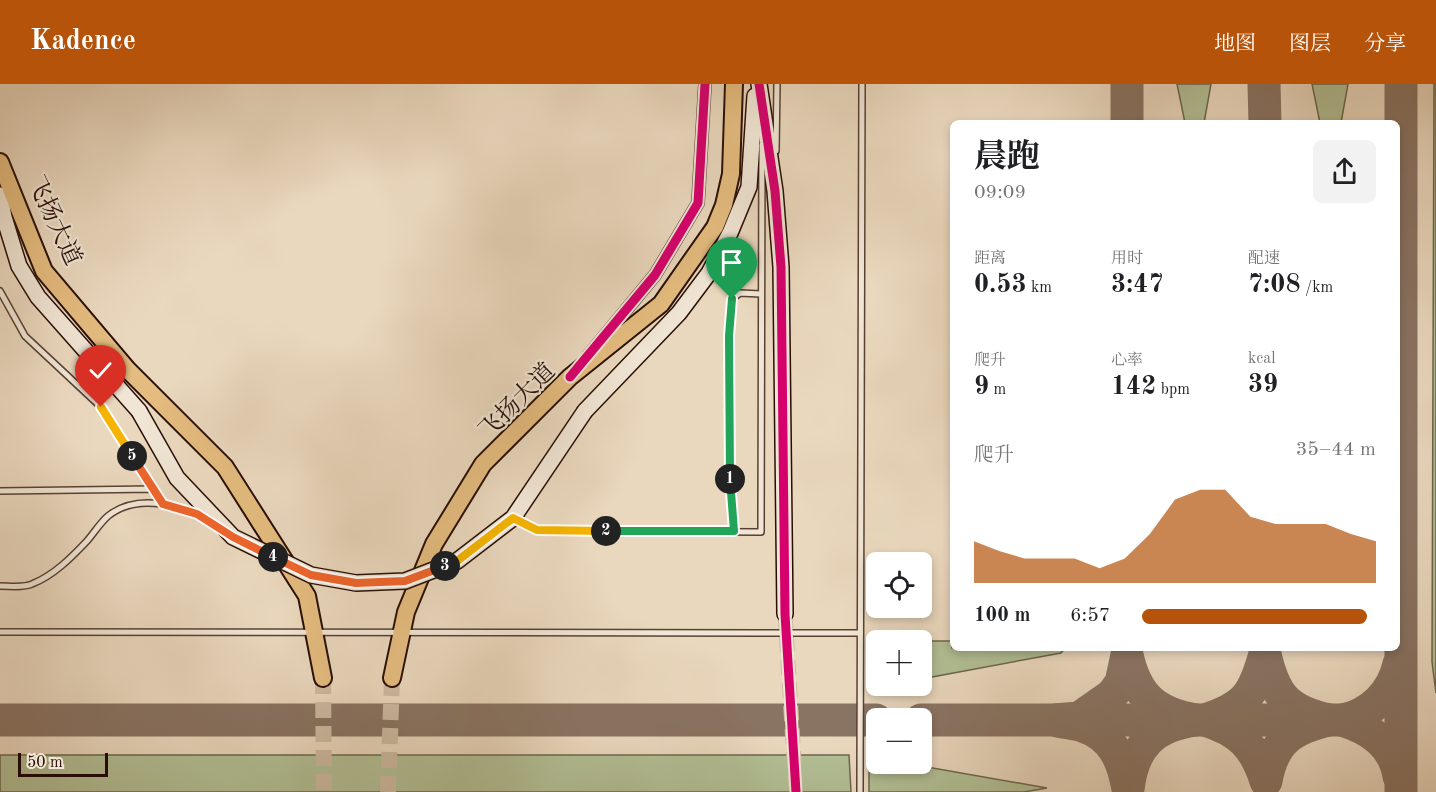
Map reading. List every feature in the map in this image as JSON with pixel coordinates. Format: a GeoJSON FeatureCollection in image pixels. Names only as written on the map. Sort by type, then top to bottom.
{"type":"FeatureCollection","features":[{"type":"Feature","properties":{"kind":"main road","name":"飞扬大道"},"geometry":{"type":"LineString","coordinates":[[392,678],[406,612],[434,544],[483,464],[570,377],[661,304],[715,227],[724,205],[731,174],[734,84]]}},
{"type":"Feature","properties":{"kind":"main road"},"geometry":{"type":"LineString","coordinates":[[757,84],[764,114],[775,191],[781,267],[785,614]]}},
{"type":"Feature","properties":{"kind":"main road"},"geometry":{"type":"LineString","coordinates":[[0,195],[4,217],[20,266],[38,297],[139,411],[177,478],[233,537],[311,575],[356,583],[405,581],[457,561],[513,518],[585,411],[679,313],[709,273],[725,243],[749,187],[757,84]]}},
{"type":"Feature","properties":{"kind":"main road","name":"飞扬大道"},"geometry":{"type":"LineString","coordinates":[[0,162],[44,271],[127,369],[225,468],[307,596],[323,678]]}},
{"type":"Feature","properties":{"kind":"street"},"geometry":{"type":"LineString","coordinates":[[570,377],[655,275],[698,203],[705,84]]}},
{"type":"Feature","properties":{"kind":"lane"},"geometry":{"type":"LineString","coordinates":[[775,191],[777,84]]}},
{"type":"Feature","properties":{"kind":"lane"},"geometry":{"type":"LineString","coordinates":[[860,792],[862,84]]}},
{"type":"Feature","properties":{"kind":"lane"},"geometry":{"type":"LineString","coordinates":[[513,518],[537,530],[761,532],[762,134],[764,114]]}},
{"type":"Feature","properties":{"kind":"lane"},"geometry":{"type":"LineString","coordinates":[[0,291],[25,336],[101,407],[163,504]]}},
{"type":"Feature","properties":{"kind":"lane"},"geometry":{"type":"LineString","coordinates":[[734,531],[730,492],[729,336],[732,299],[740,293],[761,294]]}},
{"type":"Feature","properties":{"kind":"lane"},"geometry":{"type":"LineString","coordinates":[[0,491],[154,489]]}},
{"type":"Feature","properties":{"kind":"lane"},"geometry":{"type":"LineString","coordinates":[[0,586],[31,585],[58,568],[109,516],[134,503],[163,504],[197,514],[233,537]]}},
{"type":"Feature","properties":{"kind":"lane"},"geometry":{"type":"LineString","coordinates":[[0,632],[860,633]]}},
{"type":"Feature","properties":{"kind":"green space"},"geometry":{"type":"Polygon","coordinates":[[[1177,84],[1211,84],[1205,120],[1184,120],[1177,84]]]}},
{"type":"Feature","properties":{"kind":"green space"},"geometry":{"type":"Polygon","coordinates":[[[1312,84],[1348,84],[1342,120],[1319,120],[1312,84]]]}},
{"type":"Feature","properties":{"kind":"green space"},"geometry":{"type":"Polygon","coordinates":[[[1434,84],[1436,84],[1436,693],[1432,662],[1434,84]]]}},
{"type":"Feature","properties":{"kind":"green space"},"geometry":{"type":"Polygon","coordinates":[[[932,641],[950,641],[950,651],[1063,651],[932,677],[932,641]]]}},
{"type":"Feature","properties":{"kind":"green space"},"geometry":{"type":"Polygon","coordinates":[[[0,755],[849,755],[851,792],[0,792],[0,755]]]}},
{"type":"Feature","properties":{"kind":"green space"},"geometry":{"type":"Polygon","coordinates":[[[932,768],[1047,788],[1024,792],[869,792],[869,774],[932,774],[932,768]]]}},
{"type":"Feature","properties":{"kind":"taxiway"},"geometry":{"type":"LineString","coordinates":[[1127,84],[1127,120]]}},
{"type":"Feature","properties":{"kind":"taxiway"},"geometry":{"type":"LineString","coordinates":[[1264,84],[1265,120]]}},
{"type":"Feature","properties":{"kind":"taxiway"},"geometry":{"type":"LineString","coordinates":[[1401,84],[1401,792]]}},
{"type":"Feature","properties":{"kind":"taxiway"},"geometry":{"type":"LineString","coordinates":[[1265,654],[1273,680],[1285,699],[1303,712],[1329,720],[1304,728],[1286,739],[1273,756],[1266,781],[1251,749],[1228,729],[1205,720],[1230,710],[1246,697],[1257,679],[1265,654]]}},
{"type":"Feature","properties":{"kind":"taxiway"},"geometry":{"type":"LineString","coordinates":[[1127,655],[1136,681],[1150,700],[1169,713],[1196,720],[1168,727],[1148,741],[1140,750],[1135,761],[1128,789],[1123,768],[1115,750],[1102,736],[1083,726],[1055,720],[1079,718],[1112,695],[1121,683],[1127,655]]}},
{"type":"Feature","properties":{"kind":"taxiway"},"geometry":{"type":"LineString","coordinates":[[1399,664],[1392,684],[1379,701],[1362,713],[1342,720],[1362,728],[1380,740],[1392,755],[1399,776]]}},
{"type":"Feature","properties":{"kind":"taxiway"},"geometry":{"type":"LineString","coordinates":[[0,720],[866,720]]}},
{"type":"Feature","properties":{"kind":"taxiway"},"geometry":{"type":"LineString","coordinates":[[932,720],[1342,720]]}},
{"type":"Feature","properties":{"kind":"tunnel"},"geometry":{"type":"LineString","coordinates":[[785,614],[796,792]]}},
{"type":"Feature","properties":{"kind":"tunnel"},"geometry":{"type":"LineString","coordinates":[[323,678],[324,792]]}},
{"type":"Feature","properties":{"kind":"tunnel"},"geometry":{"type":"LineString","coordinates":[[388,792],[392,678]]}},
{"type":"Feature","properties":{"kind":"cycle path"},"geometry":{"type":"LineString","coordinates":[[570,377],[655,275],[698,203],[705,84]]}},
{"type":"Feature","properties":{"kind":"cycle path"},"geometry":{"type":"LineString","coordinates":[[759,84],[775,191],[781,267],[785,614],[796,792]]}},
{"type":"Feature","properties":{"kind":"route"},"geometry":{"type":"LineString","coordinates":[[101,407],[163,504],[197,514],[233,537],[311,575],[356,583],[405,581],[457,561],[513,518],[537,530],[546,531],[734,531],[730,492],[729,336],[732,299]]}}]}
